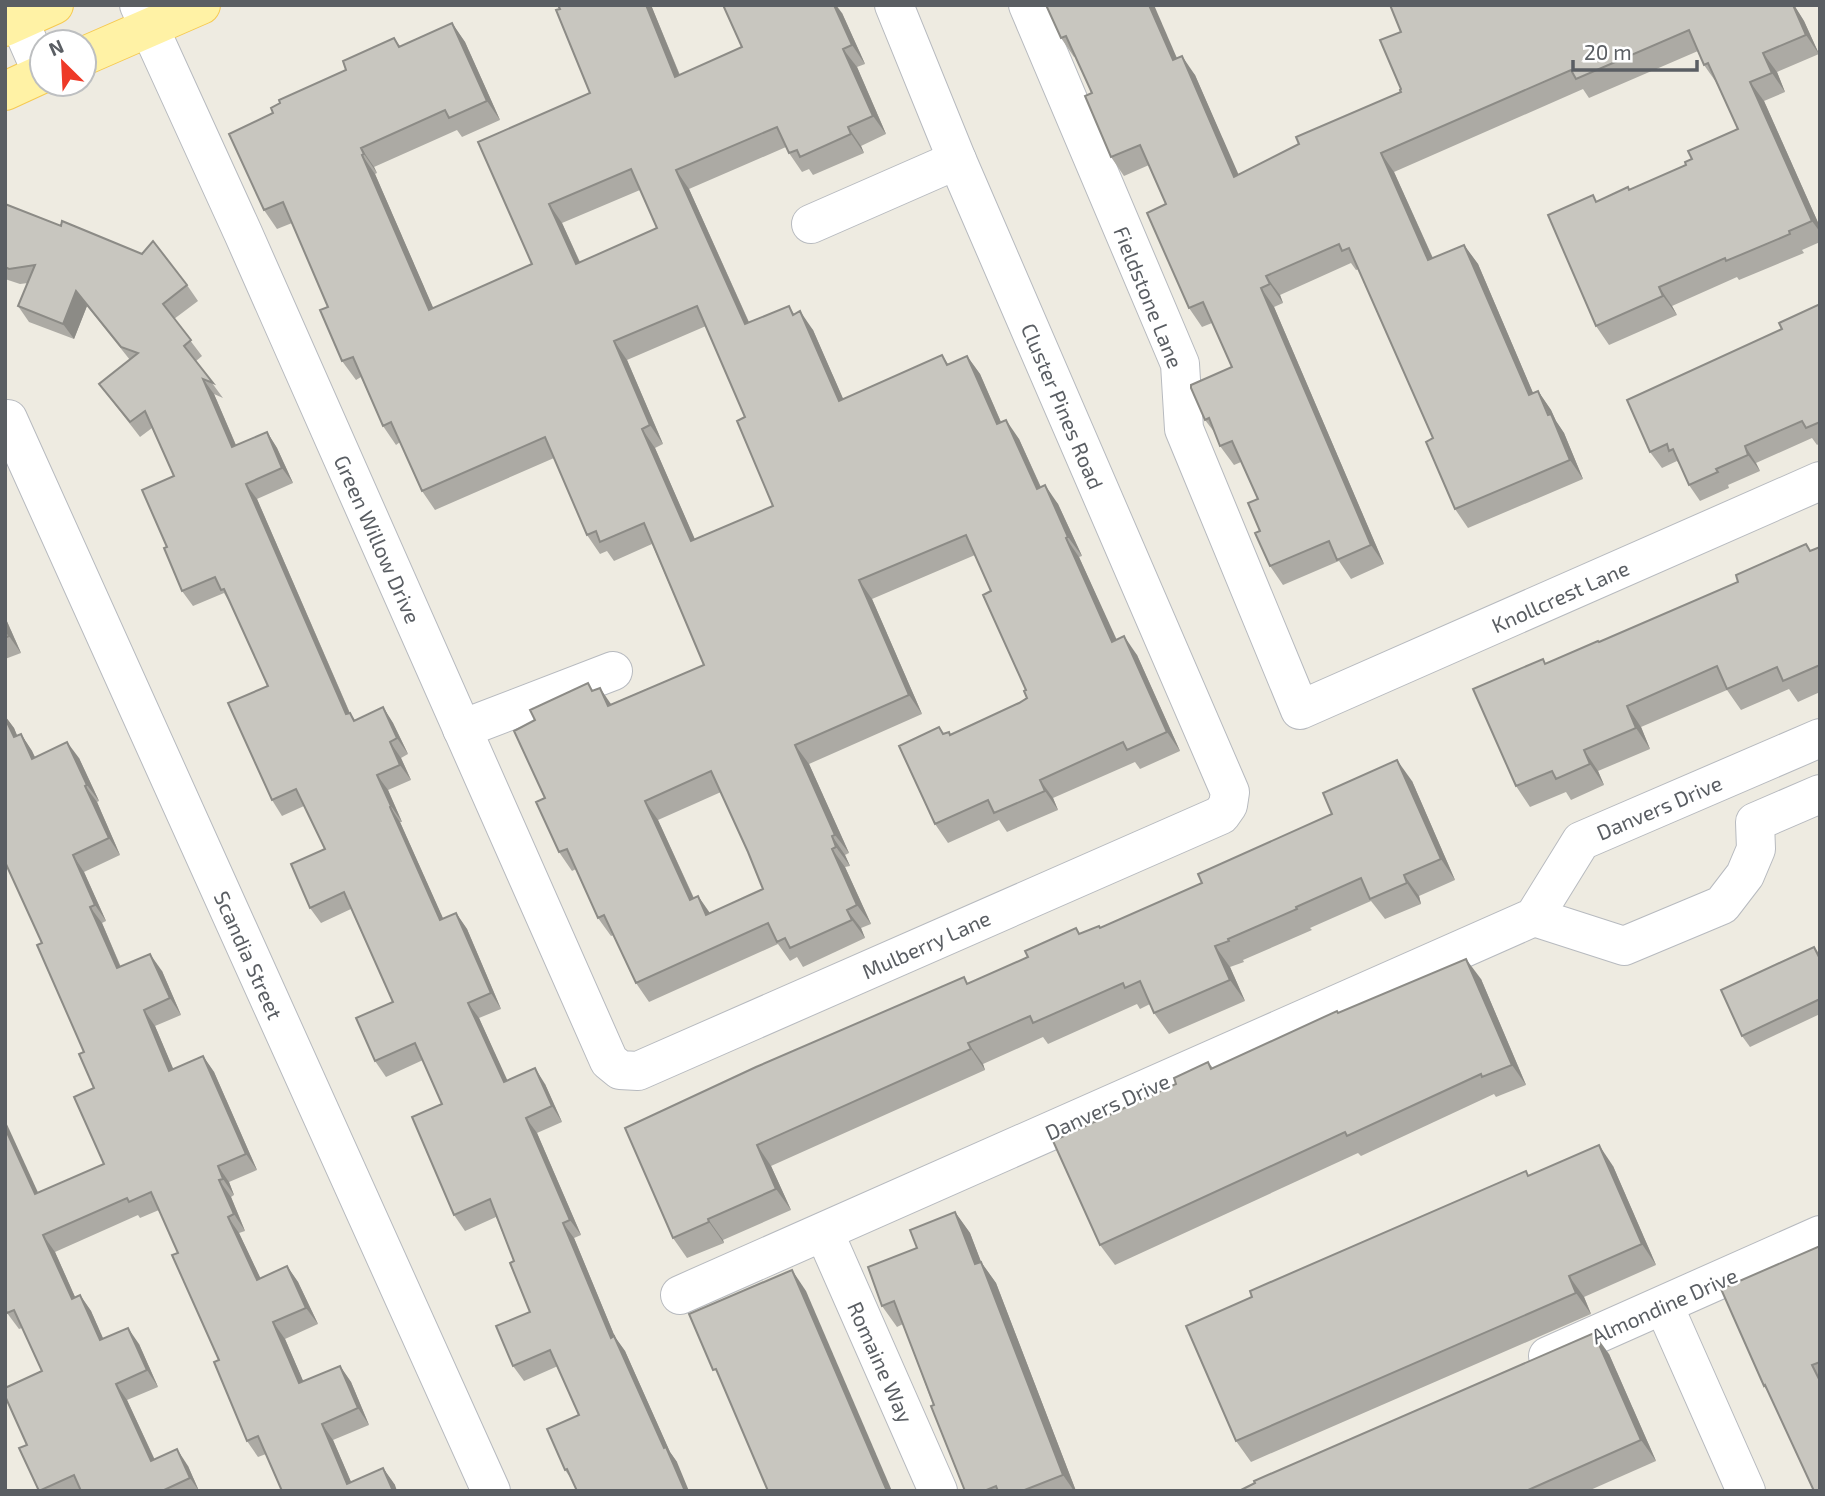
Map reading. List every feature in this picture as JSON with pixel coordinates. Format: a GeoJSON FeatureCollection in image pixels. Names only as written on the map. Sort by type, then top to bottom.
{"type":"FeatureCollection","features":[{"type":"Feature","properties":{"kind":"main road"},"geometry":{"type":"LineString","coordinates":[[12,18],[54,5]]}},
{"type":"Feature","properties":{"kind":"main road"},"geometry":{"type":"LineString","coordinates":[[98,47],[144,16],[201,5]]}},
{"type":"Feature","properties":{"kind":"main road"},"geometry":{"type":"LineString","coordinates":[[5,90],[28,79]]}},
{"type":"Feature","properties":{"kind":"street","name":"Cluster Pines Road"},"geometry":{"type":"LineString","coordinates":[[894,5],[957,160],[1230,792],[1228,805]]}},
{"type":"Feature","properties":{"kind":"street","name":"Fieldstone Lane"},"geometry":{"type":"LineString","coordinates":[[1028,5],[1180,363],[1184,429],[1300,710]]}},
{"type":"Feature","properties":{"kind":"street","name":"Green Willow Drive"},"geometry":{"type":"LineString","coordinates":[[144,16],[243,233],[609,1060],[620,1070]]}},
{"type":"Feature","properties":{"kind":"street"},"geometry":{"type":"LineString","coordinates":[[12,18],[28,47]]}},
{"type":"Feature","properties":{"kind":"street"},"geometry":{"type":"LineString","coordinates":[[811,224],[957,160]]}},
{"type":"Feature","properties":{"kind":"street","name":"Scandia Street"},"geometry":{"type":"LineString","coordinates":[[6,420],[491,1491]]}},
{"type":"Feature","properties":{"kind":"street","name":"Knollcrest Lane"},"geometry":{"type":"LineString","coordinates":[[1300,710],[1820,481]]}},
{"type":"Feature","properties":{"kind":"street"},"geometry":{"type":"LineString","coordinates":[[461,729],[613,671]]}},
{"type":"Feature","properties":{"kind":"street","name":"Danvers Drive"},"geometry":{"type":"LineString","coordinates":[[680,1295],[1534,917],[1581,841],[1820,738]]}},
{"type":"Feature","properties":{"kind":"street"},"geometry":{"type":"LineString","coordinates":[[1534,917],[1624,946],[1722,905],[1745,875],[1756,849],[1755,822],[1734,775]]}},
{"type":"Feature","properties":{"kind":"street"},"geometry":{"type":"LineString","coordinates":[[1755,822],[1820,794]]}},
{"type":"Feature","properties":{"kind":"street","name":"Mulberry Lane"},"geometry":{"type":"LineString","coordinates":[[620,1070],[638,1071],[650,1066],[1221,815],[1228,805]]}},
{"type":"Feature","properties":{"kind":"street","name":"Romaine Way"},"geometry":{"type":"LineString","coordinates":[[824,1232],[938,1491]]}},
{"type":"Feature","properties":{"kind":"street","name":"Almondine Drive"},"geometry":{"type":"LineString","coordinates":[[1513,1371],[1820,1235]]}},
{"type":"Feature","properties":{"kind":"street"},"geometry":{"type":"LineString","coordinates":[[1664,1306],[1746,1491]]}},
{"type":"Feature","properties":{"kind":"building"},"geometry":{"type":"Polygon","coordinates":[[[558,5],[646,5],[675,77],[742,47],[723,5],[834,5],[852,45],[843,49],[873,116],[848,127],[851,134],[800,157],[797,150],[789,153],[777,127],[676,170],[745,324],[789,306],[793,315],[800,311],[839,401],[942,355],[947,365],[967,356],[997,424],[1006,420],[1037,489],[1045,485],[1112,642],[1124,636],[1167,732],[1127,750],[1123,742],[1040,780],[1045,791],[994,813],[988,800],[935,824],[899,746],[939,727],[943,734],[949,732],[950,735],[1019,703],[1027,698],[1024,691],[1026,690],[983,595],[991,591],[966,535],[859,580],[909,695],[795,745],[835,835],[832,836],[836,847],[832,849],[857,905],[847,910],[852,920],[790,948],[785,938],[777,942],[768,923],[636,983],[604,915],[598,918],[567,849],[559,852],[536,802],[545,798],[514,731],[535,720],[530,710],[588,683],[592,691],[600,688],[608,706],[704,665],[644,523],[600,542],[596,531],[587,535],[545,437],[422,491],[391,422],[383,426],[353,357],[342,361],[320,310],[328,307],[283,202],[264,210],[229,134],[273,113],[271,108],[280,103],[279,100],[346,70],[343,61],[394,38],[399,47],[452,23],[487,101],[449,118],[445,110],[361,148],[429,310],[532,264],[478,142],[590,93],[556,10],[560,9],[558,5]],[[631,169],[549,204],[576,264],[657,228],[631,169]],[[697,306],[614,341],[650,425],[642,429],[691,541],[773,506],[737,421],[745,417],[697,306]],[[711,771],[645,801],[690,900],[698,896],[706,915],[763,889],[711,771]]]}},
{"type":"Feature","properties":{"kind":"building"},"geometry":{"type":"Polygon","coordinates":[[[1046,5],[1149,5],[1173,60],[1182,56],[1234,177],[1299,144],[1296,137],[1401,92],[1380,40],[1401,32],[1390,5],[1793,5],[1806,35],[1763,53],[1772,73],[1750,82],[1812,221],[1789,231],[1790,234],[1726,261],[1725,258],[1659,287],[1663,296],[1596,326],[1548,215],[1593,195],[1596,202],[1686,165],[1685,162],[1692,159],[1688,151],[1738,129],[1708,63],[1704,65],[1689,30],[1576,79],[1571,70],[1381,153],[1428,260],[1464,245],[1529,395],[1538,391],[1548,415],[1551,414],[1570,460],[1455,509],[1426,442],[1433,438],[1349,248],[1342,251],[1339,244],[1266,276],[1270,284],[1261,288],[1371,545],[1337,560],[1329,541],[1270,566],[1255,533],[1260,531],[1248,503],[1258,499],[1232,441],[1220,446],[1209,418],[1205,420],[1191,388],[1191,385],[1232,367],[1203,302],[1189,308],[1147,213],[1166,204],[1140,145],[1111,157],[1085,96],[1092,93],[1066,36],[1061,38],[1046,5]]]}},
{"type":"Feature","properties":{"kind":"building"},"geometry":{"type":"Polygon","coordinates":[[[5,204],[61,226],[62,221],[142,254],[153,241],[187,285],[163,304],[191,340],[184,346],[213,383],[203,379],[232,447],[267,432],[282,468],[246,484],[346,714],[350,713],[354,721],[383,707],[397,738],[390,742],[400,765],[377,775],[440,920],[456,913],[491,993],[468,1003],[504,1082],[535,1068],[552,1106],[526,1118],[570,1220],[563,1223],[611,1338],[614,1336],[685,1491],[577,1491],[567,1469],[565,1470],[547,1429],[579,1415],[550,1350],[513,1366],[496,1326],[530,1312],[510,1263],[514,1261],[490,1199],[454,1215],[412,1117],[442,1104],[415,1043],[375,1061],[356,1018],[393,1002],[344,892],[310,908],[291,864],[325,849],[296,789],[272,800],[228,703],[268,686],[224,589],[221,590],[215,577],[182,591],[164,548],[167,547],[142,490],[174,476],[145,411],[130,422],[99,384],[138,353],[121,347],[76,291],[63,324],[18,306],[35,265],[9,269],[5,267],[5,204]]]}},
{"type":"Feature","properties":{"kind":"building"},"geometry":{"type":"Polygon","coordinates":[[[1820,304],[1820,422],[1806,428],[1802,421],[1745,446],[1748,455],[1689,485],[1673,449],[1669,451],[1667,444],[1650,452],[1627,400],[1782,329],[1779,323],[1820,304]]]}},
{"type":"Feature","properties":{"kind":"building"},"geometry":{"type":"Polygon","coordinates":[[[1806,544],[1810,551],[1820,547],[1820,665],[1783,681],[1777,667],[1727,689],[1717,666],[1627,706],[1636,728],[1584,750],[1590,764],[1556,779],[1552,771],[1516,786],[1473,689],[1543,659],[1545,664],[1738,582],[1736,575],[1806,544]]]}},
{"type":"Feature","properties":{"kind":"building"},"geometry":{"type":"Polygon","coordinates":[[[5,718],[14,737],[21,734],[32,759],[67,742],[109,838],[73,855],[95,905],[90,907],[117,968],[150,954],[170,998],[144,1010],[169,1071],[203,1056],[246,1154],[218,1166],[223,1179],[219,1180],[234,1214],[228,1217],[257,1280],[287,1266],[306,1308],[273,1322],[299,1383],[340,1366],[358,1408],[322,1424],[347,1484],[383,1468],[393,1491],[282,1491],[258,1436],[247,1441],[214,1362],[219,1360],[172,1255],[178,1253],[151,1192],[129,1202],[127,1198],[43,1235],[72,1299],[80,1295],[100,1340],[128,1328],[147,1370],[116,1384],[151,1461],[177,1449],[190,1478],[162,1491],[81,1491],[74,1475],[39,1491],[19,1448],[27,1445],[5,1396],[5,1388],[42,1371],[14,1310],[7,1313],[5,1309],[5,1128],[35,1194],[104,1164],[74,1097],[94,1088],[79,1054],[84,1052],[37,945],[42,943],[5,862],[5,718]]]}},
{"type":"Feature","properties":{"kind":"building"},"geometry":{"type":"Polygon","coordinates":[[[1397,760],[1441,859],[1404,875],[1407,883],[1370,899],[1361,878],[1228,939],[1229,941],[1215,946],[1230,980],[1154,1013],[1140,981],[1125,988],[1123,983],[1033,1023],[1030,1016],[968,1043],[971,1049],[757,1145],[776,1189],[708,1219],[709,1222],[673,1238],[625,1128],[756,1067],[964,977],[967,984],[1028,957],[1025,951],[1076,928],[1079,934],[1099,926],[1100,928],[1202,883],[1198,874],[1332,814],[1323,793],[1397,760]]]}},
{"type":"Feature","properties":{"kind":"building"},"geometry":{"type":"Polygon","coordinates":[[[1814,947],[1820,959],[1820,999],[1742,1036],[1721,990],[1814,947]]]}},
{"type":"Feature","properties":{"kind":"building"},"geometry":{"type":"Polygon","coordinates":[[[1466,959],[1512,1065],[1482,1077],[1481,1074],[1347,1136],[1345,1132],[1100,1245],[1053,1141],[1176,1084],[1174,1078],[1208,1062],[1211,1069],[1337,1011],[1338,1013],[1466,959]]]}},
{"type":"Feature","properties":{"kind":"building"},"geometry":{"type":"Polygon","coordinates":[[[1599,1145],[1642,1244],[1569,1276],[1576,1293],[1236,1441],[1186,1326],[1252,1297],[1250,1291],[1526,1171],[1528,1176],[1599,1145]]]}},
{"type":"Feature","properties":{"kind":"building"},"geometry":{"type":"Polygon","coordinates":[[[955,1212],[975,1264],[981,1262],[1063,1475],[1022,1491],[998,1491],[996,1486],[984,1491],[965,1491],[894,1301],[882,1306],[868,1267],[917,1248],[910,1230],[955,1212]]]}},
{"type":"Feature","properties":{"kind":"building"},"geometry":{"type":"Polygon","coordinates":[[[1820,1246],[1820,1362],[1812,1365],[1820,1381],[1820,1491],[1814,1491],[1721,1289],[1820,1246]]]}},
{"type":"Feature","properties":{"kind":"building"},"geometry":{"type":"Polygon","coordinates":[[[792,1270],[887,1491],[768,1491],[716,1369],[713,1370],[689,1314],[792,1270]]]}},
{"type":"Feature","properties":{"kind":"building"},"geometry":{"type":"Polygon","coordinates":[[[1594,1333],[1641,1440],[1526,1491],[1239,1491],[1255,1483],[1254,1481],[1594,1333]]]}}]}
